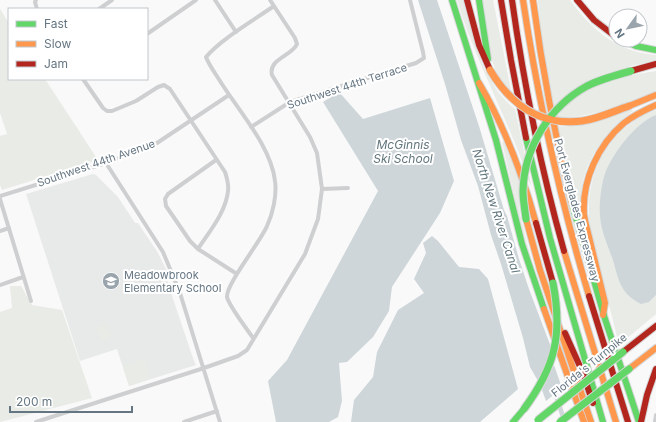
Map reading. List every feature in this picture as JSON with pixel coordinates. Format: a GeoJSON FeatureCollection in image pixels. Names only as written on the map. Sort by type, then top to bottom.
{"type":"FeatureCollection","features":[{"type":"Feature","properties":{"kind":"main road"},"geometry":{"type":"LineString","coordinates":[[452,0],[479,83],[503,165],[526,259],[584,422]]}},
{"type":"Feature","properties":{"kind":"main road"},"geometry":{"type":"LineString","coordinates":[[467,0],[479,45],[485,61],[497,84],[524,110],[538,116],[559,121],[582,121],[629,106],[656,95]]}},
{"type":"Feature","properties":{"kind":"main road"},"geometry":{"type":"LineString","coordinates":[[479,0],[485,47],[490,70]]}},
{"type":"Feature","properties":{"kind":"main road"},"geometry":{"type":"LineString","coordinates":[[501,0],[517,94],[538,189],[559,268],[587,361],[602,422]]}},
{"type":"Feature","properties":{"kind":"main road"},"geometry":{"type":"LineString","coordinates":[[512,0],[526,87],[554,214],[575,289],[616,422]]}},
{"type":"Feature","properties":{"kind":"main road","name":"Port Everglades Expressway"},"geometry":{"type":"LineString","coordinates":[[523,0],[539,99],[564,208],[594,315],[628,422]]}},
{"type":"Feature","properties":{"kind":"main road"},"geometry":{"type":"LineString","coordinates":[[533,0],[542,66],[558,146],[580,232],[604,315],[640,422]]}},
{"type":"Feature","properties":{"kind":"main road"},"geometry":{"type":"LineString","coordinates":[[576,0],[590,17],[608,32]]}},
{"type":"Feature","properties":{"kind":"main road"},"geometry":{"type":"LineString","coordinates":[[646,48],[656,50]]}},
{"type":"Feature","properties":{"kind":"main road"},"geometry":{"type":"LineString","coordinates":[[590,422],[539,269],[526,219],[523,192],[525,168],[534,143],[546,122],[561,105],[573,95],[587,86],[601,80],[656,64]]}},
{"type":"Feature","properties":{"kind":"main road"},"geometry":{"type":"LineString","coordinates":[[631,71],[656,68]]}},
{"type":"Feature","properties":{"kind":"main road"},"geometry":{"type":"LineString","coordinates":[[479,83],[488,97],[526,183],[553,283],[559,321],[556,344],[550,366],[536,393],[513,422]]}},
{"type":"Feature","properties":{"kind":"main road"},"geometry":{"type":"LineString","coordinates":[[604,315],[604,303],[584,215],[584,200],[588,178],[596,158],[613,133],[629,119],[656,105]]}},
{"type":"Feature","properties":{"kind":"main road"},"geometry":{"type":"LineString","coordinates":[[558,323],[577,358],[602,422]]}},
{"type":"Feature","properties":{"kind":"main road","name":"Florida's Turnpike"},"geometry":{"type":"LineString","coordinates":[[537,421],[656,326]]}},
{"type":"Feature","properties":{"kind":"main road"},"geometry":{"type":"LineString","coordinates":[[560,422],[656,348]]}},
{"type":"Feature","properties":{"kind":"main road"},"geometry":{"type":"LineString","coordinates":[[640,422],[656,369]]}},
{"type":"Feature","properties":{"kind":"street"},"geometry":{"type":"LineString","coordinates":[[100,8],[112,0]]}},
{"type":"Feature","properties":{"kind":"street"},"geometry":{"type":"LineString","coordinates":[[148,33],[196,0]]}},
{"type":"Feature","properties":{"kind":"street"},"geometry":{"type":"LineString","coordinates":[[215,0],[236,32]]}},
{"type":"Feature","properties":{"kind":"street"},"geometry":{"type":"LineString","coordinates":[[36,422],[241,355],[247,350],[306,254],[318,219],[322,189],[317,153],[310,136],[272,75],[271,70],[274,64],[295,49],[297,44],[295,38],[270,0]]}},
{"type":"Feature","properties":{"kind":"street","name":"Southwest 44th Terrace"},"geometry":{"type":"LineString","coordinates":[[251,127],[290,102],[416,63],[424,58],[410,0]]}},
{"type":"Feature","properties":{"kind":"street"},"geometry":{"type":"LineString","coordinates":[[253,338],[231,306],[227,296],[237,274],[267,226],[274,202],[275,182],[272,165],[266,151],[206,57],[211,51],[236,32],[274,6]]}},
{"type":"Feature","properties":{"kind":"street"},"geometry":{"type":"LineString","coordinates":[[84,80],[103,108],[107,111],[112,111],[136,101],[158,87],[164,85],[170,89],[224,172],[228,182],[225,204],[198,249]]}},
{"type":"Feature","properties":{"kind":"street","name":"Southwest 44th Avenue"},"geometry":{"type":"LineString","coordinates":[[0,197],[106,163],[158,143],[229,95]]}},
{"type":"Feature","properties":{"kind":"street"},"geometry":{"type":"LineString","coordinates":[[216,160],[168,194],[165,199],[166,206],[190,241],[198,249],[237,274]]}},
{"type":"Feature","properties":{"kind":"street"},"geometry":{"type":"LineString","coordinates":[[106,163],[163,252],[180,293],[220,422]]}},
{"type":"Feature","properties":{"kind":"street"},"geometry":{"type":"LineString","coordinates":[[322,189],[348,188]]}},
{"type":"Feature","properties":{"kind":"street"},"geometry":{"type":"LineString","coordinates":[[0,197],[31,301]]}},
{"type":"Feature","properties":{"kind":"street"},"geometry":{"type":"LineString","coordinates":[[0,231],[9,228]]}},
{"type":"Feature","properties":{"kind":"street"},"geometry":{"type":"LineString","coordinates":[[0,285],[23,277]]}},
{"type":"Feature","properties":{"kind":"street"},"geometry":{"type":"LineString","coordinates":[[184,422],[217,411]]}},
{"type":"Feature","properties":{"kind":"street"},"geometry":{"type":"LineString","coordinates":[[655,422],[656,415]]}},
{"type":"Feature","properties":{"kind":"shaded area"},"geometry":{"type":"Polygon","coordinates":[[[457,0],[463,0],[486,72],[498,92],[515,109],[530,185],[513,138],[474,47],[457,0]]]}},
{"type":"Feature","properties":{"kind":"shaded area"},"geometry":{"type":"Polygon","coordinates":[[[481,0],[493,0],[512,95],[497,74],[489,50],[481,0]]]}},
{"type":"Feature","properties":{"kind":"shaded area"},"geometry":{"type":"Polygon","coordinates":[[[538,0],[570,0],[587,21],[608,39],[608,48],[627,48],[642,53],[656,55],[656,61],[630,66],[632,75],[656,71],[656,91],[607,110],[581,116],[555,117],[541,32],[538,0]]]}},
{"type":"Feature","properties":{"kind":"shaded area"},"geometry":{"type":"Polygon","coordinates":[[[0,9],[8,21],[8,80],[46,80],[98,160],[2,190],[0,185],[0,136],[7,134],[0,113],[0,9]]]}},
{"type":"Feature","properties":{"kind":"shaded area"},"geometry":{"type":"Polygon","coordinates":[[[632,109],[633,111],[607,135],[594,153],[589,163],[582,186],[580,216],[557,126],[586,124],[632,109]]]}},
{"type":"Feature","properties":{"kind":"shaded area"},"geometry":{"type":"Polygon","coordinates":[[[656,110],[656,115],[649,118],[637,127],[622,145],[614,158],[649,302],[656,295],[656,314],[619,345],[590,228],[590,191],[595,173],[611,142],[624,129],[639,118],[656,110]]]}},
{"type":"Feature","properties":{"kind":"shaded area"},"geometry":{"type":"Polygon","coordinates":[[[502,142],[504,142],[519,179],[520,214],[533,267],[518,212],[502,142]]]}},
{"type":"Feature","properties":{"kind":"shaded area","name":"Meadowbrook Elementary School"},"geometry":{"type":"Polygon","coordinates":[[[93,174],[96,175],[118,197],[135,223],[138,223],[158,253],[167,271],[168,284],[196,365],[129,386],[117,349],[80,361],[26,194],[93,174]]]}},
{"type":"Feature","properties":{"kind":"shaded area"},"geometry":{"type":"Polygon","coordinates":[[[10,286],[21,286],[32,305],[62,310],[92,398],[0,422],[0,312],[12,308],[10,286]]]}},
{"type":"Feature","properties":{"kind":"shaded area"},"geometry":{"type":"Polygon","coordinates":[[[104,323],[112,336],[103,342],[95,329],[104,323]]]}},
{"type":"Feature","properties":{"kind":"shaded area"},"geometry":{"type":"Polygon","coordinates":[[[144,359],[150,379],[129,386],[123,366],[144,359]]]}},
{"type":"Feature","properties":{"kind":"water"},"geometry":{"type":"Polygon","coordinates":[[[418,0],[437,0],[479,126],[519,259],[551,347],[538,381],[530,367],[523,338],[491,235],[478,186],[461,140],[418,0]]]}},
{"type":"Feature","properties":{"kind":"water","name":"McGinnis Ski School"},"geometry":{"type":"Polygon","coordinates":[[[339,92],[363,119],[430,98],[454,181],[440,213],[392,287],[389,311],[373,337],[347,362],[339,363],[342,401],[338,417],[329,422],[276,422],[268,381],[287,360],[378,191],[323,102],[339,92]]]}},
{"type":"Feature","properties":{"kind":"water"},"geometry":{"type":"Polygon","coordinates":[[[656,115],[656,295],[649,302],[641,304],[624,291],[621,286],[602,227],[600,201],[604,177],[612,159],[632,132],[648,119],[656,115]]]}},
{"type":"Feature","properties":{"kind":"water"},"geometry":{"type":"Polygon","coordinates":[[[432,236],[438,241],[459,267],[479,269],[488,279],[518,389],[480,422],[351,422],[354,400],[373,377],[377,352],[398,310],[424,293],[414,279],[426,253],[423,243],[432,236]]]}},
{"type":"Feature","properties":{"kind":"water"},"geometry":{"type":"Polygon","coordinates":[[[554,365],[562,388],[546,401],[542,390],[554,365]]]}},
{"type":"Feature","properties":{"kind":"waterway","name":"North New River Canal"},"geometry":{"type":"LineString","coordinates":[[554,389],[564,420]]}},
{"type":"Feature","properties":{"kind":"traffic: fast"},"geometry":{"type":"LineString","coordinates":[[452,0],[496,140],[522,244],[544,309]]}},
{"type":"Feature","properties":{"kind":"traffic: fast"},"geometry":{"type":"LineString","coordinates":[[479,0],[488,59]]}},
{"type":"Feature","properties":{"kind":"traffic: fast"},"geometry":{"type":"LineString","coordinates":[[646,48],[656,50]]}},
{"type":"Feature","properties":{"kind":"traffic: fast"},"geometry":{"type":"LineString","coordinates":[[526,219],[523,191],[524,175],[534,144],[550,117],[561,105],[587,86],[603,79],[631,71]]}},
{"type":"Feature","properties":{"kind":"traffic: fast"},"geometry":{"type":"LineString","coordinates":[[526,138],[550,238],[603,422]]}},
{"type":"Feature","properties":{"kind":"traffic: fast"},"geometry":{"type":"LineString","coordinates":[[572,204],[605,319],[639,422]]}},
{"type":"Feature","properties":{"kind":"traffic: fast"},"geometry":{"type":"LineString","coordinates":[[524,409],[535,394],[543,379],[554,350],[557,319],[553,283]]}},
{"type":"Feature","properties":{"kind":"traffic: fast"},"geometry":{"type":"LineString","coordinates":[[538,420],[623,352]]}},
{"type":"Feature","properties":{"kind":"traffic: fast"},"geometry":{"type":"LineString","coordinates":[[560,422],[629,369]]}},
{"type":"Feature","properties":{"kind":"traffic: fast"},"geometry":{"type":"LineString","coordinates":[[513,422],[524,409]]}},
{"type":"Feature","properties":{"kind":"traffic: slow"},"geometry":{"type":"LineString","coordinates":[[523,0],[543,112],[559,186],[589,296]]}},
{"type":"Feature","properties":{"kind":"traffic: slow"},"geometry":{"type":"LineString","coordinates":[[533,0],[540,52],[560,154],[572,204]]}},
{"type":"Feature","properties":{"kind":"traffic: slow"},"geometry":{"type":"LineString","coordinates":[[490,70],[507,93],[517,102],[528,110],[553,120],[567,122],[588,120],[629,106]]}},
{"type":"Feature","properties":{"kind":"traffic: slow"},"geometry":{"type":"LineString","coordinates":[[479,83],[505,133],[525,186],[536,223]]}},
{"type":"Feature","properties":{"kind":"traffic: slow"},"geometry":{"type":"LineString","coordinates":[[629,106],[656,95]]}},
{"type":"Feature","properties":{"kind":"traffic: slow"},"geometry":{"type":"LineString","coordinates":[[603,315],[605,303],[584,214],[584,201],[589,176],[599,152],[615,132],[624,123],[656,105]]}},
{"type":"Feature","properties":{"kind":"traffic: slow"},"geometry":{"type":"LineString","coordinates":[[526,219],[540,270],[591,422]]}},
{"type":"Feature","properties":{"kind":"traffic: slow"},"geometry":{"type":"LineString","coordinates":[[564,251],[616,422]]}},
{"type":"Feature","properties":{"kind":"traffic: slow"},"geometry":{"type":"LineString","coordinates":[[544,309],[584,422]]}},
{"type":"Feature","properties":{"kind":"traffic: slow"},"geometry":{"type":"LineString","coordinates":[[629,369],[656,348]]}},
{"type":"Feature","properties":{"kind":"traffic: jam"},"geometry":{"type":"LineString","coordinates":[[467,0],[479,45],[490,70]]}},
{"type":"Feature","properties":{"kind":"traffic: jam"},"geometry":{"type":"LineString","coordinates":[[501,0],[526,138]]}},
{"type":"Feature","properties":{"kind":"traffic: jam"},"geometry":{"type":"LineString","coordinates":[[512,0],[534,127],[564,251]]}},
{"type":"Feature","properties":{"kind":"traffic: jam"},"geometry":{"type":"LineString","coordinates":[[577,0],[594,20],[608,31]]}},
{"type":"Feature","properties":{"kind":"traffic: jam"},"geometry":{"type":"LineString","coordinates":[[631,71],[656,64]]}},
{"type":"Feature","properties":{"kind":"traffic: jam"},"geometry":{"type":"LineString","coordinates":[[536,223],[553,283]]}},
{"type":"Feature","properties":{"kind":"traffic: jam"},"geometry":{"type":"LineString","coordinates":[[589,296],[628,422]]}},
{"type":"Feature","properties":{"kind":"traffic: jam"},"geometry":{"type":"LineString","coordinates":[[623,352],[656,326]]}},
{"type":"Feature","properties":{"kind":"traffic: jam"},"geometry":{"type":"LineString","coordinates":[[565,333],[582,371],[593,403]]}},
{"type":"Feature","properties":{"kind":"traffic: jam"},"geometry":{"type":"LineString","coordinates":[[641,422],[647,395],[656,369]]}},
{"type":"Feature","properties":{"kind":"place","name":"Meadowbrook Elementary School"},"geometry":{"type":"Point","coordinates":[111,281]}}]}
